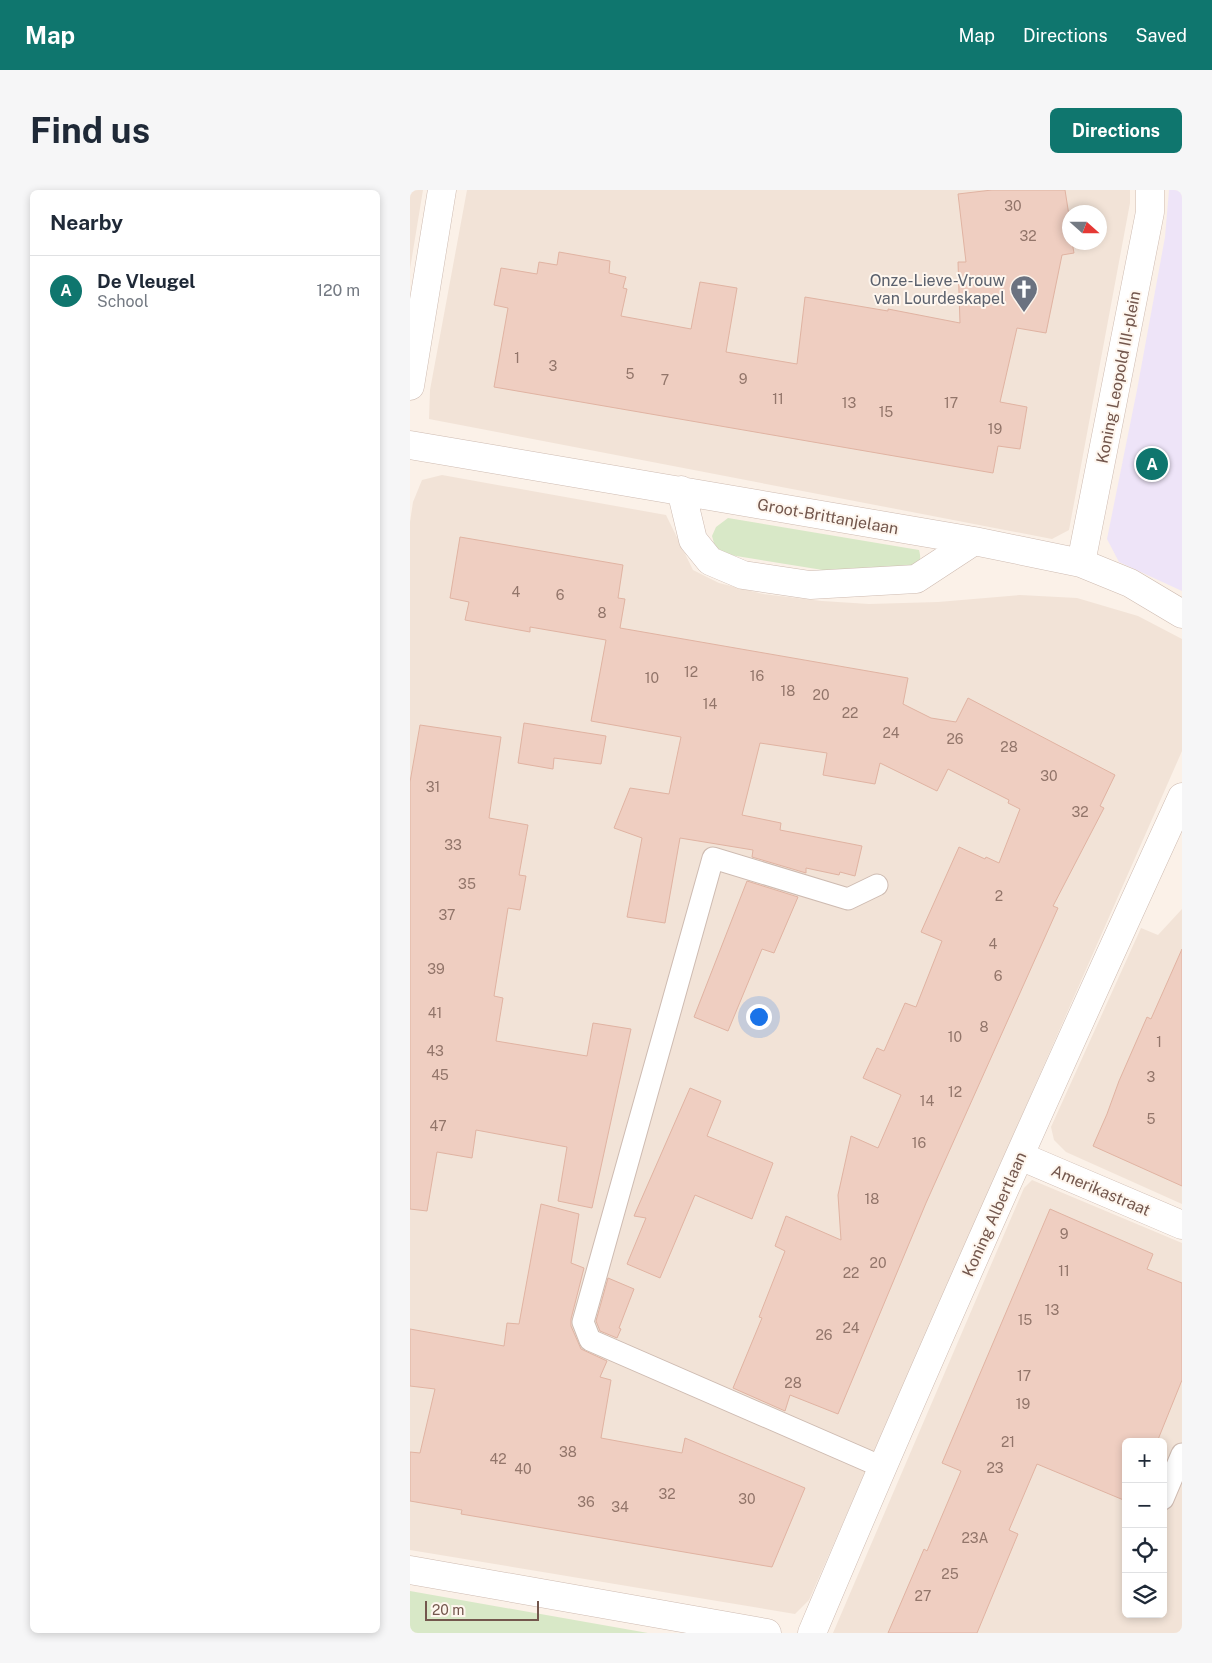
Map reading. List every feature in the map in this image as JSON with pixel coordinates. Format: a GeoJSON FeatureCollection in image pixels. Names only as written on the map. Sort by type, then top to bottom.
{"type":"FeatureCollection","features":[{"type":"Feature","properties":{"kind":"street"},"geometry":{"type":"LineString","coordinates":[[411,372],[442,190]]}},
{"type":"Feature","properties":{"kind":"street","name":"Koning Leopold III-plein"},"geometry":{"type":"LineString","coordinates":[[1081,563],[1150,212],[1150,190]]}},
{"type":"Feature","properties":{"kind":"street","name":"Groot-Brittanjelaan"},"geometry":{"type":"LineString","coordinates":[[410,445],[974,541],[1081,563],[1130,583],[1182,614]]}},
{"type":"Feature","properties":{"kind":"street"},"geometry":{"type":"LineString","coordinates":[[681,490],[692,540],[710,561],[743,575],[810,585],[916,579],[974,541]]}},
{"type":"Feature","properties":{"kind":"street","name":"Koning Albertlaan"},"geometry":{"type":"LineString","coordinates":[[812,1633],[882,1467],[1182,797]]}},
{"type":"Feature","properties":{"kind":"street","name":"Amerikastraat"},"geometry":{"type":"LineString","coordinates":[[1020,1156],[1182,1225]]}},
{"type":"Feature","properties":{"kind":"street"},"geometry":{"type":"LineString","coordinates":[[410,1570],[766,1633]]}},
{"type":"Feature","properties":{"kind":"lane"},"geometry":{"type":"LineString","coordinates":[[877,885],[848,899],[713,858],[583,1322],[590,1340],[882,1467]]}},
{"type":"Feature","properties":{"kind":"lane"},"geometry":{"type":"LineString","coordinates":[[1167,1490],[1182,1454]]}},
{"type":"Feature","properties":{"kind":"shaded area"},"geometry":{"type":"Polygon","coordinates":[[[410,190],[423,190],[410,269],[410,190]]]}},
{"type":"Feature","properties":{"kind":"shaded area"},"geometry":{"type":"Polygon","coordinates":[[[467,190],[1130,190],[1130,203],[1069,530],[1052,539],[429,419],[430,390],[467,190]]]}},
{"type":"Feature","properties":{"kind":"shaded area"},"geometry":{"type":"Polygon","coordinates":[[[1169,190],[1182,190],[1182,591],[1119,562],[1107,539],[1165,237],[1169,190]]]}},
{"type":"Feature","properties":{"kind":"shaded area"},"geometry":{"type":"Polygon","coordinates":[[[442,475],[666,515],[693,570],[719,583],[763,594],[869,604],[938,602],[1020,595],[1077,598],[1138,616],[1182,639],[1182,751],[809,1600],[795,1614],[410,1550],[410,522],[413,502],[422,480],[442,475]]]}},
{"type":"Feature","properties":{"kind":"shaded area"},"geometry":{"type":"Polygon","coordinates":[[[1182,909],[1182,1204],[1066,1152],[1054,1140],[1051,1127],[1141,928],[1158,935],[1182,909]]]}},
{"type":"Feature","properties":{"kind":"shaded area"},"geometry":{"type":"Polygon","coordinates":[[[1032,1180],[1182,1243],[1182,1633],[833,1633],[1024,1188],[1032,1180]]]}},
{"type":"Feature","properties":{"kind":"green space"},"geometry":{"type":"Polygon","coordinates":[[[728,518],[919,550],[920,559],[915,567],[829,571],[724,554],[715,547],[712,536],[716,527],[728,518]]]}},
{"type":"Feature","properties":{"kind":"green space"},"geometry":{"type":"Polygon","coordinates":[[[410,1591],[648,1633],[410,1633],[410,1591]]]}},
{"type":"Feature","properties":{"kind":"building"},"geometry":{"type":"Polygon","coordinates":[[[992,190],[1065,190],[1067,205],[1062,205],[1062,250],[1073,250],[1074,253],[1062,255],[1046,333],[1017,328],[1000,402],[1027,407],[1020,449],[998,446],[993,473],[494,387],[508,308],[494,305],[501,268],[537,274],[539,262],[557,265],[559,252],[610,261],[609,273],[626,277],[623,288],[627,289],[621,316],[691,329],[700,282],[737,288],[726,352],[797,364],[805,297],[888,311],[888,309],[960,323],[958,262],[966,262],[958,194],[992,190]]]}},
{"type":"Feature","properties":{"kind":"building"},"geometry":{"type":"Polygon","coordinates":[[[460,537],[623,565],[618,598],[625,599],[620,628],[908,678],[903,704],[931,718],[956,722],[968,698],[1115,775],[1100,806],[1104,808],[1053,906],[1058,908],[926,1203],[838,1414],[790,1395],[785,1411],[733,1388],[762,1318],[759,1317],[785,1251],[775,1246],[786,1216],[841,1240],[838,1195],[851,1136],[878,1148],[901,1095],[863,1078],[877,1048],[884,1051],[905,1003],[916,1007],[942,941],[921,932],[959,847],[999,863],[1020,809],[1008,803],[1009,800],[948,769],[937,791],[880,763],[875,784],[823,775],[827,753],[760,743],[742,815],[781,823],[780,830],[862,846],[855,876],[840,872],[839,875],[806,868],[806,873],[752,857],[753,850],[680,838],[665,923],[627,917],[642,838],[614,828],[630,788],[669,794],[681,737],[591,721],[606,640],[530,627],[530,632],[465,620],[469,602],[450,598],[460,537]]]}},
{"type":"Feature","properties":{"kind":"building"},"geometry":{"type":"Polygon","coordinates":[[[524,723],[606,736],[601,764],[554,758],[553,769],[518,763],[524,723]]]}},
{"type":"Feature","properties":{"kind":"building"},"geometry":{"type":"Polygon","coordinates":[[[420,725],[501,737],[489,818],[528,825],[519,875],[526,876],[520,910],[508,908],[494,996],[503,998],[496,1041],[587,1056],[593,1023],[631,1029],[592,1208],[558,1201],[567,1147],[476,1130],[472,1158],[437,1152],[427,1211],[410,1209],[410,782],[420,725]]]}},
{"type":"Feature","properties":{"kind":"building"},"geometry":{"type":"Polygon","coordinates":[[[747,881],[798,897],[774,953],[762,949],[728,1031],[694,1017],[747,881]]]}},
{"type":"Feature","properties":{"kind":"building"},"geometry":{"type":"Polygon","coordinates":[[[1182,949],[1182,1186],[1093,1146],[1147,1017],[1151,1019],[1182,949]]]}},
{"type":"Feature","properties":{"kind":"building"},"geometry":{"type":"Polygon","coordinates":[[[690,1088],[721,1101],[707,1136],[773,1163],[752,1219],[695,1195],[660,1278],[627,1264],[646,1218],[634,1216],[690,1088]]]}},
{"type":"Feature","properties":{"kind":"building"},"geometry":{"type":"Polygon","coordinates":[[[541,1204],[579,1214],[571,1263],[584,1268],[571,1319],[571,1326],[581,1349],[607,1361],[600,1377],[611,1380],[601,1438],[682,1453],[685,1438],[805,1488],[772,1567],[461,1514],[462,1510],[410,1501],[410,1452],[420,1453],[435,1389],[410,1386],[410,1329],[504,1346],[507,1323],[519,1324],[541,1204]]]}},
{"type":"Feature","properties":{"kind":"building"},"geometry":{"type":"Polygon","coordinates":[[[1050,1209],[1153,1254],[1147,1269],[1182,1283],[1182,1380],[1159,1438],[1122,1438],[1122,1499],[1037,1464],[1009,1530],[1018,1534],[977,1633],[888,1633],[924,1549],[927,1551],[961,1471],[942,1463],[1050,1209]]]}},
{"type":"Feature","properties":{"kind":"building"},"geometry":{"type":"Polygon","coordinates":[[[608,1278],[634,1289],[617,1338],[600,1331],[596,1321],[608,1278]]]}},
{"type":"Feature","properties":{"kind":"place","name":"Onze-Lieve-Vrouw van Lourdeskapel"},"geometry":{"type":"Point","coordinates":[1024,313]}},
{"type":"Feature","properties":{"kind":"place","name":"De Vleugel"},"geometry":{"type":"Point","coordinates":[1152,464]}}]}
